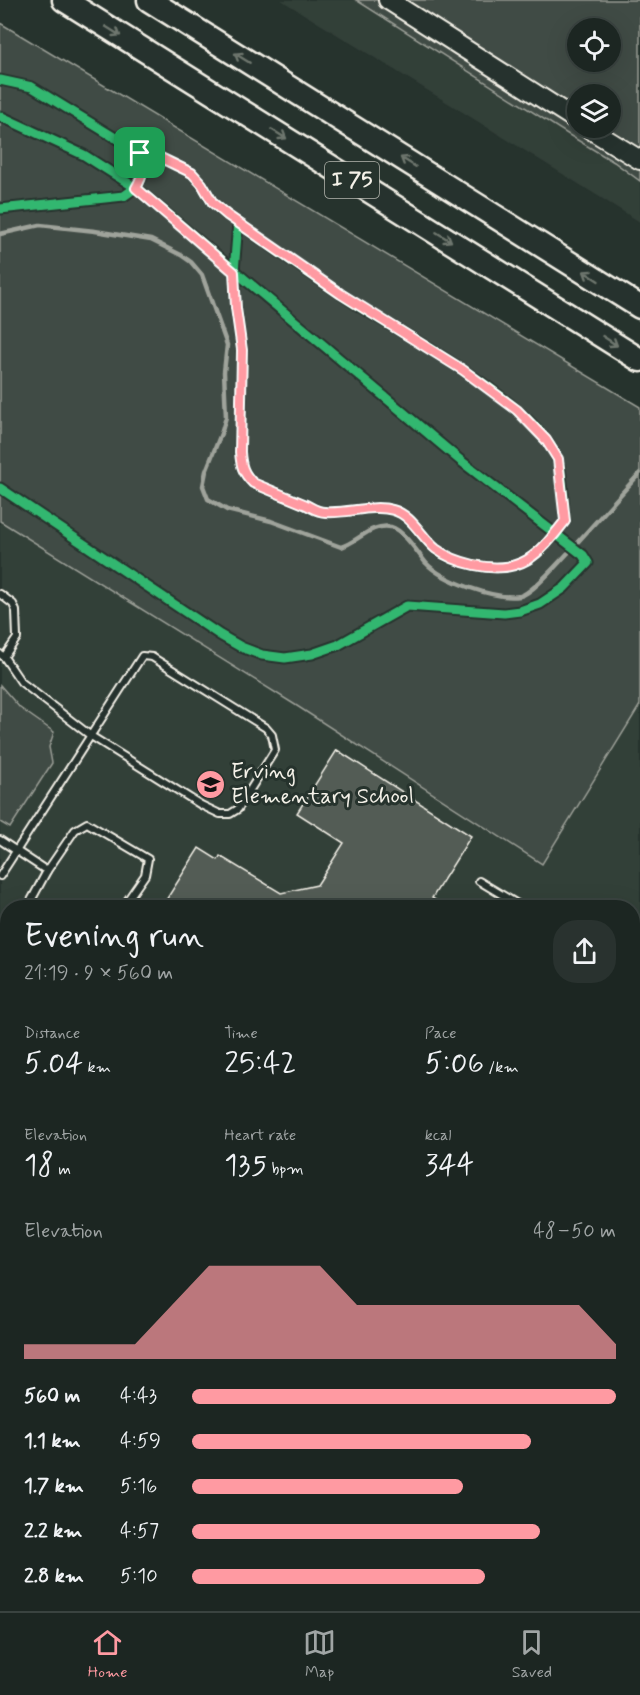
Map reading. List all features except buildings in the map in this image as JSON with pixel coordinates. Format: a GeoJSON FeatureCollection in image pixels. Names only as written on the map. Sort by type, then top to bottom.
{"type":"FeatureCollection","features":[{"type":"Feature","properties":{"kind":"highway","name":"I 75"},"geometry":{"type":"LineString","coordinates":[[64,0],[640,360]]}},
{"type":"Feature","properties":{"kind":"highway","name":"I 75"},"geometry":{"type":"LineString","coordinates":[[148,0],[640,307]]}},
{"type":"Feature","properties":{"kind":"street"},"geometry":{"type":"LineString","coordinates":[[388,0],[567,114]]}},
{"type":"Feature","properties":{"kind":"street"},"geometry":{"type":"LineString","coordinates":[[604,138],[640,160]]}},
{"type":"Feature","properties":{"kind":"lane"},"geometry":{"type":"LineString","coordinates":[[0,594],[13,604],[16,611],[17,638],[2,656],[21,682],[91,736],[201,805],[220,814],[230,814],[237,809],[275,750],[272,735],[266,728],[152,657],[142,656],[91,736],[0,876]]}},
{"type":"Feature","properties":{"kind":"lane"},"geometry":{"type":"LineString","coordinates":[[32,900],[75,830],[87,823],[148,860],[145,875],[128,900]]}},
{"type":"Feature","properties":{"kind":"lane"},"geometry":{"type":"LineString","coordinates":[[0,840],[48,871]]}},
{"type":"Feature","properties":{"kind":"lane"},"geometry":{"type":"LineString","coordinates":[[479,881],[511,900]]}},
{"type":"Feature","properties":{"kind":"shaded area"},"geometry":{"type":"Polygon","coordinates":[[[281,0],[640,0],[640,222],[281,0]]]}},
{"type":"Feature","properties":{"kind":"shaded area"},"geometry":{"type":"Polygon","coordinates":[[[356,0],[640,0],[640,181],[574,138],[621,138],[621,84],[567,84],[567,134],[356,0]]]}},
{"type":"Feature","properties":{"kind":"shaded area"},"geometry":{"type":"Polygon","coordinates":[[[0,23],[640,407],[640,705],[542,864],[297,706],[0,521],[0,23]]]}},
{"type":"Feature","properties":{"kind":"shaded area","name":"Erving Elementary School"},"geometry":{"type":"Polygon","coordinates":[[[0,521],[297,706],[541,864],[640,705],[640,900],[0,900],[0,521]]]}},
{"type":"Feature","properties":{"kind":"shaded area"},"geometry":{"type":"Polygon","coordinates":[[[0,685],[20,708],[54,732],[49,747],[52,763],[10,828],[0,822],[0,685]]]}},
{"type":"Feature","properties":{"kind":"waterway"},"geometry":{"type":"LineString","coordinates":[[0,234],[40,225],[151,240],[181,255],[191,262],[202,275],[227,345],[224,372],[226,417],[206,471],[203,486],[208,499],[227,510],[271,521],[341,547],[371,530],[391,527],[405,537],[434,570],[470,588],[497,595],[520,596],[525,594],[568,553]]}},
{"type":"Feature","properties":{"kind":"waterway"},"geometry":{"type":"LineString","coordinates":[[575,545],[640,473]]}},
{"type":"Feature","properties":{"kind":"cycle path"},"geometry":{"type":"LineString","coordinates":[[0,80],[32,87],[140,153],[143,167],[139,183],[124,196],[0,209]]}},
{"type":"Feature","properties":{"kind":"cycle path"},"geometry":{"type":"LineString","coordinates":[[0,116],[84,155],[136,188],[461,461],[583,555],[588,563],[564,588],[540,604],[520,611],[504,613],[407,606],[338,645],[312,654],[285,658],[262,655],[241,647],[220,635],[0,488]]}},
{"type":"Feature","properties":{"kind":"cycle path"},"geometry":{"type":"LineString","coordinates":[[140,153],[159,157],[192,173],[202,184],[213,203],[227,215],[243,227],[342,295],[468,373],[523,415],[543,437],[557,458],[562,479],[565,521],[537,553],[516,565],[504,567],[469,564],[440,552],[406,517],[393,510],[377,508],[322,512],[253,483],[243,469],[240,452],[242,350],[234,272],[238,222]]}},
{"type":"Feature","properties":{"kind":"place","name":"Erving Elementary School"},"geometry":{"type":"Point","coordinates":[210,785]}},
{"type":"Feature","properties":{"kind":"route"},"geometry":{"type":"LineString","coordinates":[[140,153],[159,157],[192,173],[202,184],[213,203],[227,215],[341,294],[463,370],[517,410],[546,440],[558,459],[565,521],[543,549],[517,566],[494,568],[472,564],[451,558],[436,549],[404,514],[395,510],[386,508],[321,512],[253,483],[245,475],[241,465],[242,350],[234,272],[136,188],[142,178],[144,164],[140,153]]}}]}
